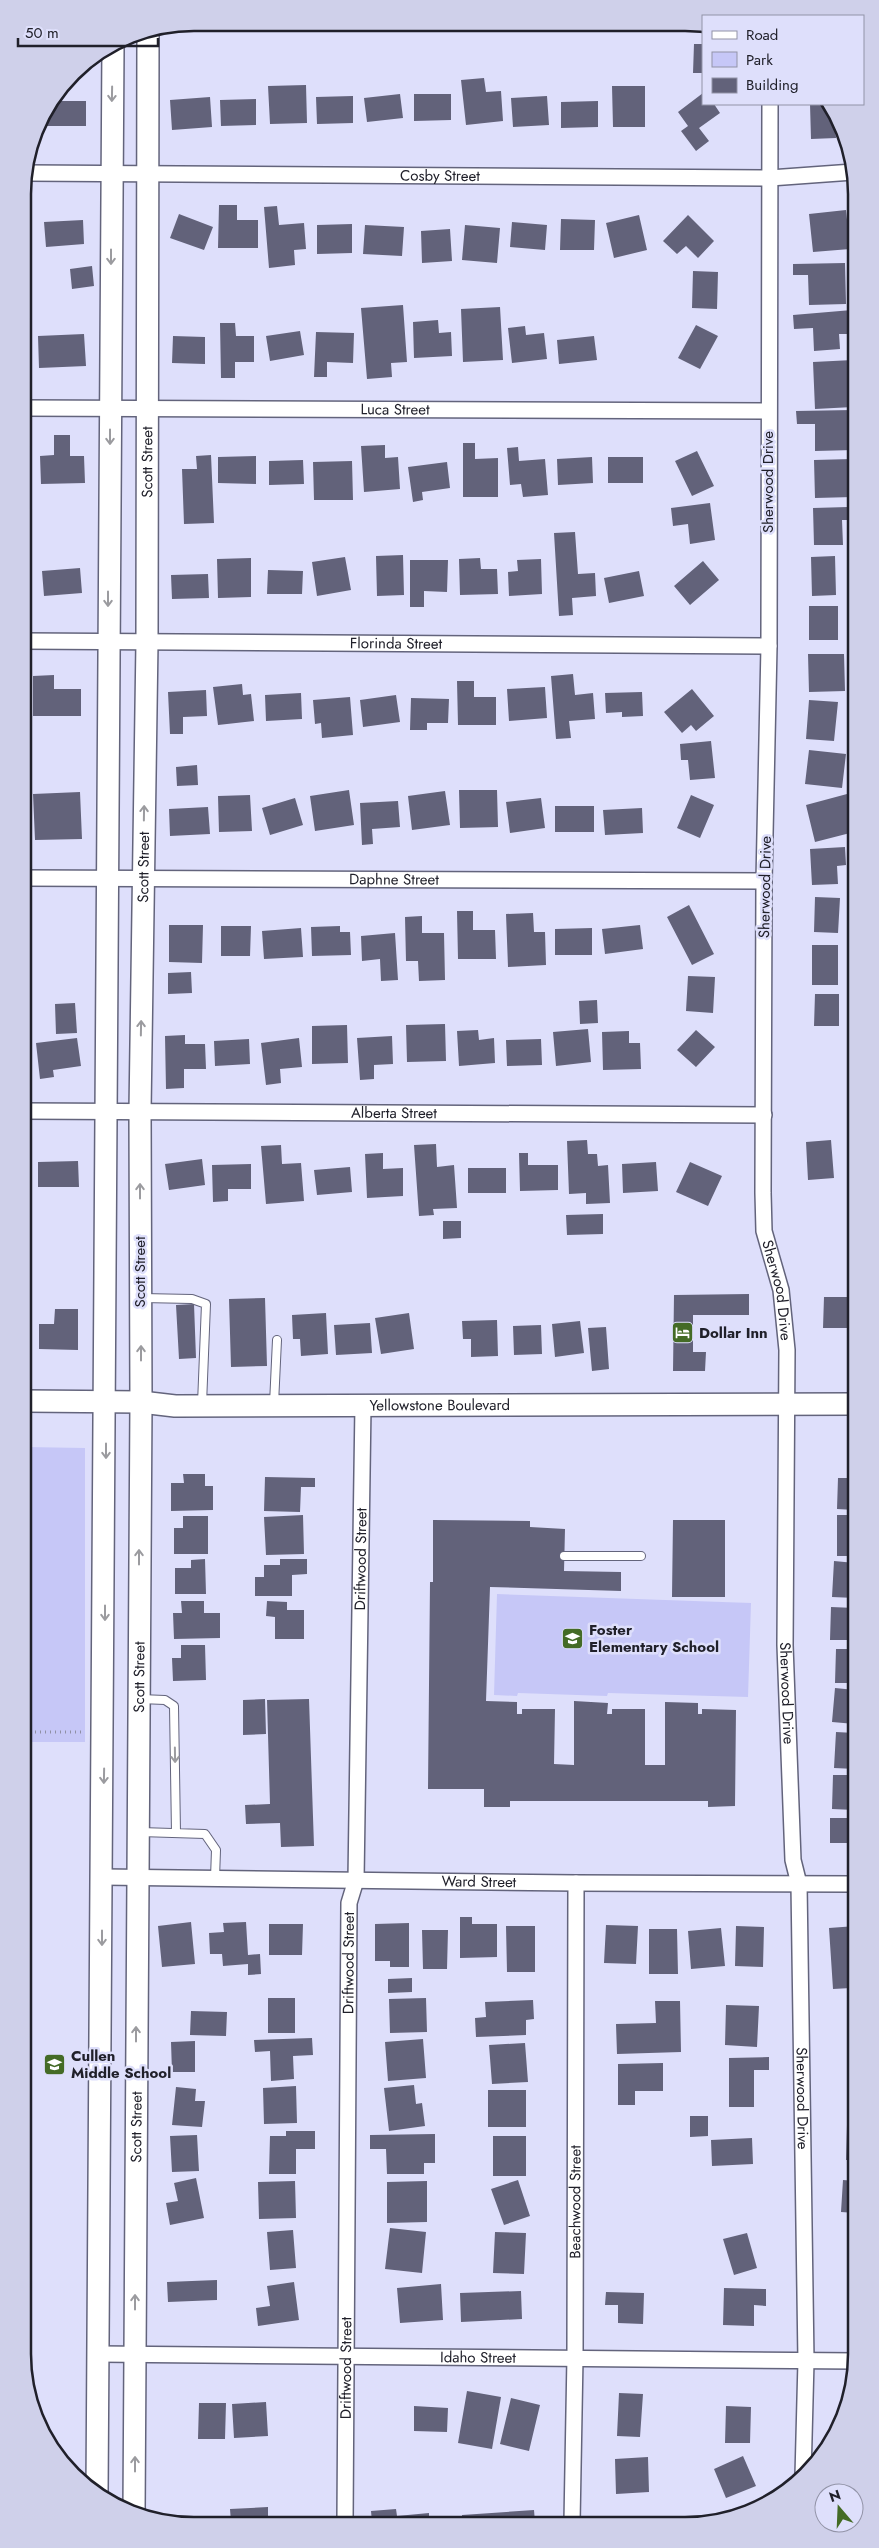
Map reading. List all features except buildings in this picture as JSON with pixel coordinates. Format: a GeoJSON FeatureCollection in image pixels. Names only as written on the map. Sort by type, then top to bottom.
{"type":"FeatureCollection","features":[{"type":"Feature","properties":{"kind":"main road","name":"Scott Street"},"geometry":{"type":"LineString","coordinates":[[134,2505],[141,1402],[140,1111],[147,642],[148,38]]}},
{"type":"Feature","properties":{"kind":"main road"},"geometry":{"type":"LineString","coordinates":[[97,2484],[107,1402],[108,641],[113,53]]}},
{"type":"Feature","properties":{"kind":"main road","name":"Yellowstone Boulevard"},"geometry":{"type":"LineString","coordinates":[[31,1401],[141,1402],[202,1406],[847,1404]]}},
{"type":"Feature","properties":{"kind":"main road"},"geometry":{"type":"LineString","coordinates":[[104,1689],[138,1694]]}},
{"type":"Feature","properties":{"kind":"street","name":"Sherwood Drive"},"geometry":{"type":"LineString","coordinates":[[770,105],[769,646],[764,881],[764,1231],[781,1290],[787,1350],[785,1645],[793,1860],[799,1884],[806,2361],[803,2465]]}},
{"type":"Feature","properties":{"kind":"street","name":"Cosby Street"},"geometry":{"type":"LineString","coordinates":[[33,173],[770,178],[846,173]]}},
{"type":"Feature","properties":{"kind":"street","name":"Luca Street"},"geometry":{"type":"LineString","coordinates":[[32,408],[768,412]]}},
{"type":"Feature","properties":{"kind":"street","name":"Florinda Street"},"geometry":{"type":"LineString","coordinates":[[32,641],[769,646]]}},
{"type":"Feature","properties":{"kind":"street","name":"Daphne Street"},"geometry":{"type":"LineString","coordinates":[[32,878],[764,881]]}},
{"type":"Feature","properties":{"kind":"street","name":"Alberta Street"},"geometry":{"type":"LineString","coordinates":[[32,1111],[764,1115]]}},
{"type":"Feature","properties":{"kind":"street","name":"Driftwood Street"},"geometry":{"type":"LineString","coordinates":[[344,2517],[347,2358],[349,1903],[356,1880],[363,1406]]}},
{"type":"Feature","properties":{"kind":"street","name":"Ward Street"},"geometry":{"type":"LineString","coordinates":[[102,1877],[576,1883],[847,1884]]}},
{"type":"Feature","properties":{"kind":"street","name":"Beachwood Street"},"geometry":{"type":"LineString","coordinates":[[572,2517],[575,2357],[576,1883]]}},
{"type":"Feature","properties":{"kind":"street","name":"Idaho Street"},"geometry":{"type":"LineString","coordinates":[[99,2354],[347,2358],[575,2357],[847,2361]]}},
{"type":"Feature","properties":{"kind":"lane"},"geometry":{"type":"LineString","coordinates":[[140,1298],[192,1299],[206,1304],[202,1406]]}},
{"type":"Feature","properties":{"kind":"lane"},"geometry":{"type":"LineString","coordinates":[[274,1406],[277,1340]]}},
{"type":"Feature","properties":{"kind":"lane"},"geometry":{"type":"LineString","coordinates":[[564,1556],[641,1556]]}},
{"type":"Feature","properties":{"kind":"lane"},"geometry":{"type":"LineString","coordinates":[[138,1694],[164,1700],[174,1706],[176,1833]]}},
{"type":"Feature","properties":{"kind":"lane"},"geometry":{"type":"LineString","coordinates":[[137,1832],[205,1834],[216,1850],[215,1878]]}},
{"type":"Feature","properties":{"kind":"path"},"geometry":{"type":"LineString","coordinates":[[31,1732],[104,1732]]}},
{"type":"Feature","properties":{"kind":"green space"},"geometry":{"type":"Polygon","coordinates":[[[31,1447],[85,1448],[85,1742],[31,1742],[31,1447]]]}},
{"type":"Feature","properties":{"kind":"green space"},"geometry":{"type":"Polygon","coordinates":[[[497,1594],[751,1603],[748,1697],[608,1693],[607,1696],[518,1693],[517,1696],[494,1695],[497,1594]]]}},
{"type":"Feature","properties":{"kind":"place","name":"Dollar Inn"},"geometry":{"type":"Point","coordinates":[683,1333]}},
{"type":"Feature","properties":{"kind":"place","name":"Foster Elementary School"},"geometry":{"type":"Point","coordinates":[573,1639]}},
{"type":"Feature","properties":{"kind":"place","name":"Cullen Middle School"},"geometry":{"type":"Point","coordinates":[55,2065]}}]}
